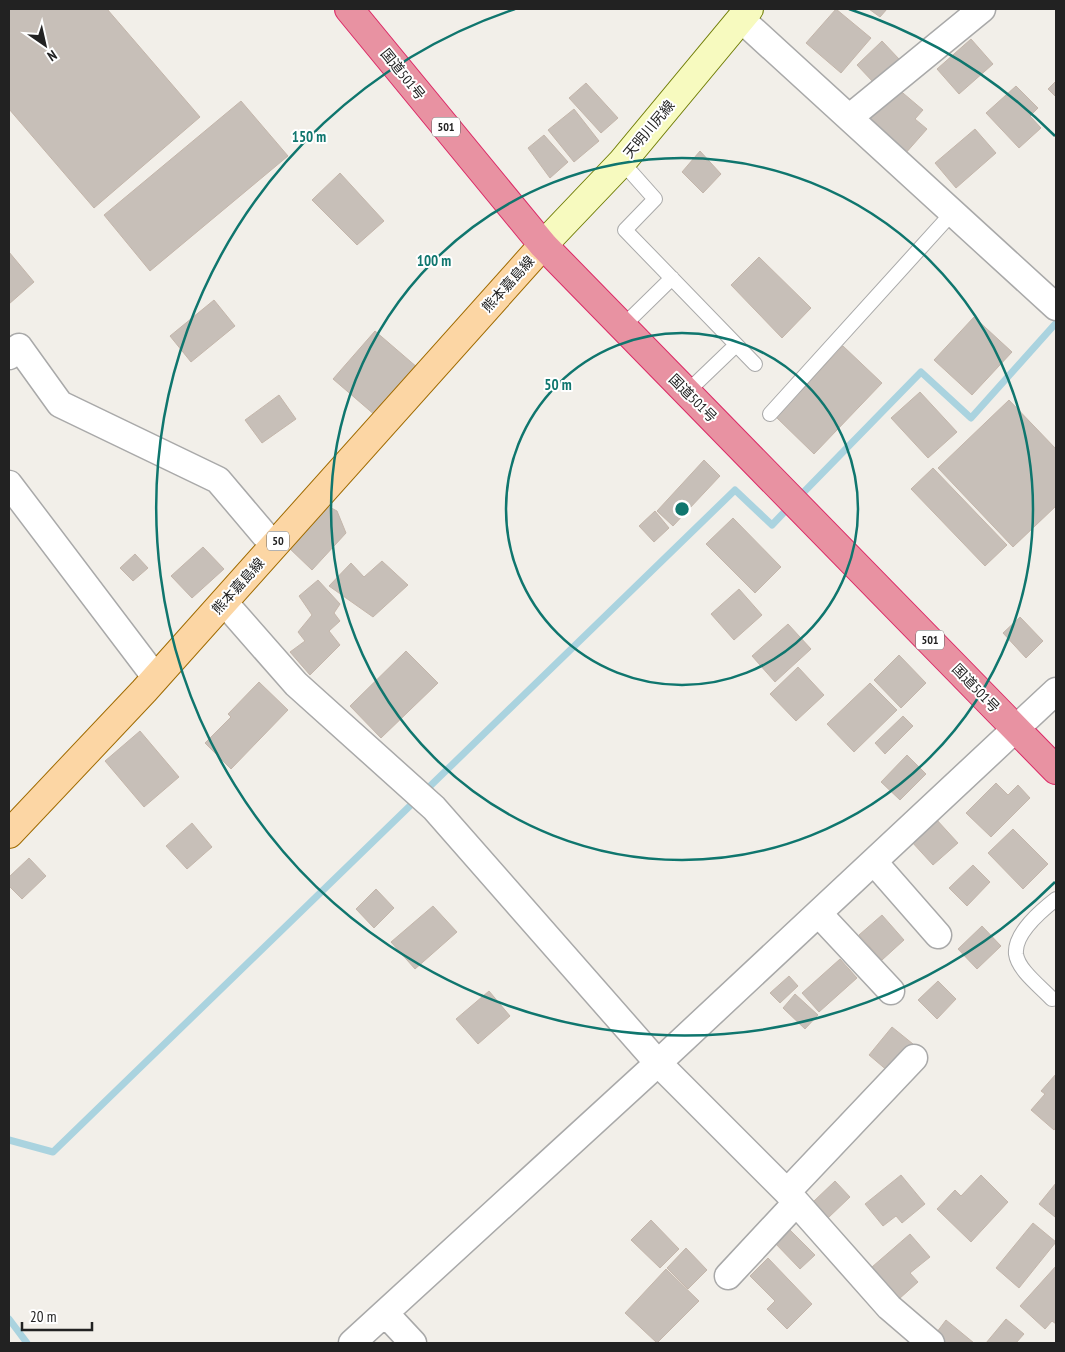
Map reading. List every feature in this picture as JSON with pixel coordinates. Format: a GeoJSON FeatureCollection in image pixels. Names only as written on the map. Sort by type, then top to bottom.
{"type":"FeatureCollection","features":[{"type":"Feature","properties":{"kind":"highway","name":"国道501号"},"geometry":{"type":"LineString","coordinates":[[349,9],[543,245],[1056,770]]}},
{"type":"Feature","properties":{"kind":"main road","name":"天明川尻線"},"geometry":{"type":"LineString","coordinates":[[543,245],[622,162],[745,14]]}},
{"type":"Feature","properties":{"kind":"main road","name":"熊本嘉島線"},"geometry":{"type":"LineString","coordinates":[[9,834],[156,678],[543,245]]}},
{"type":"Feature","properties":{"kind":"street"},"geometry":{"type":"LineString","coordinates":[[850,117],[982,9]]}},
{"type":"Feature","properties":{"kind":"street"},"geometry":{"type":"LineString","coordinates":[[745,14],[850,117],[1056,307]]}},
{"type":"Feature","properties":{"kind":"street"},"geometry":{"type":"LineString","coordinates":[[9,356],[19,347],[60,404],[218,480],[274,546]]}},
{"type":"Feature","properties":{"kind":"street"},"geometry":{"type":"LineString","coordinates":[[9,484],[156,678]]}},
{"type":"Feature","properties":{"kind":"street"},"geometry":{"type":"LineString","coordinates":[[224,602],[296,684],[434,808],[658,1063],[792,1198],[888,1307],[931,1343]]}},
{"type":"Feature","properties":{"kind":"street"},"geometry":{"type":"LineString","coordinates":[[352,1343],[819,914],[1017,730],[1056,691]]}},
{"type":"Feature","properties":{"kind":"street"},"geometry":{"type":"LineString","coordinates":[[874,862],[938,935]]}},
{"type":"Feature","properties":{"kind":"street"},"geometry":{"type":"LineString","coordinates":[[819,914],[890,991]]}},
{"type":"Feature","properties":{"kind":"street"},"geometry":{"type":"LineString","coordinates":[[728,1276],[792,1198],[914,1058]]}},
{"type":"Feature","properties":{"kind":"street"},"geometry":{"type":"LineString","coordinates":[[385,1313],[413,1343]]}},
{"type":"Feature","properties":{"kind":"lane"},"geometry":{"type":"LineString","coordinates":[[622,162],[655,198],[625,230],[755,364]]}},
{"type":"Feature","properties":{"kind":"lane"},"geometry":{"type":"LineString","coordinates":[[770,414],[953,212]]}},
{"type":"Feature","properties":{"kind":"lane"},"geometry":{"type":"LineString","coordinates":[[623,326],[672,278]]}},
{"type":"Feature","properties":{"kind":"lane"},"geometry":{"type":"LineString","coordinates":[[687,392],[736,345]]}},
{"type":"Feature","properties":{"kind":"lane"},"geometry":{"type":"LineString","coordinates":[[1052,999],[1022,967],[1016,954],[1017,944],[1024,931],[1037,914],[1056,899]]}},
{"type":"Feature","properties":{"kind":"building"},"geometry":{"type":"Polygon","coordinates":[[[9,9],[107,9],[200,117],[94,208],[9,109],[9,9]]]}},
{"type":"Feature","properties":{"kind":"building"},"geometry":{"type":"Polygon","coordinates":[[[836,9],[871,38],[841,73],[806,43],[836,9]]]}},
{"type":"Feature","properties":{"kind":"building"},"geometry":{"type":"Polygon","coordinates":[[[869,9],[887,9],[880,17],[869,9]]]}},
{"type":"Feature","properties":{"kind":"building"},"geometry":{"type":"Polygon","coordinates":[[[971,39],[993,64],[959,94],[937,69],[971,39]]]}},
{"type":"Feature","properties":{"kind":"building"},"geometry":{"type":"Polygon","coordinates":[[[882,41],[899,59],[874,83],[857,65],[882,41]]]}},
{"type":"Feature","properties":{"kind":"building"},"geometry":{"type":"Polygon","coordinates":[[[1056,81],[1056,97],[1048,89],[1056,81]]]}},
{"type":"Feature","properties":{"kind":"building"},"geometry":{"type":"Polygon","coordinates":[[[586,83],[618,118],[601,133],[569,98],[586,83]]]}},
{"type":"Feature","properties":{"kind":"building"},"geometry":{"type":"Polygon","coordinates":[[[1016,86],[1038,108],[1030,116],[1041,128],[1019,148],[986,113],[1016,86]]]}},
{"type":"Feature","properties":{"kind":"building"},"geometry":{"type":"Polygon","coordinates":[[[897,88],[923,110],[915,119],[927,129],[904,155],[867,123],[897,88]]]}},
{"type":"Feature","properties":{"kind":"building"},"geometry":{"type":"Polygon","coordinates":[[[241,101],[288,156],[150,271],[104,215],[241,101]]]}},
{"type":"Feature","properties":{"kind":"building"},"geometry":{"type":"Polygon","coordinates":[[[574,109],[599,141],[574,162],[548,130],[574,109]]]}},
{"type":"Feature","properties":{"kind":"building"},"geometry":{"type":"Polygon","coordinates":[[[975,129],[996,153],[956,188],[935,163],[975,129]]]}},
{"type":"Feature","properties":{"kind":"building"},"geometry":{"type":"Polygon","coordinates":[[[544,135],[568,162],[550,178],[528,148],[544,135]]]}},
{"type":"Feature","properties":{"kind":"building"},"geometry":{"type":"Polygon","coordinates":[[[700,151],[721,174],[703,193],[682,172],[700,151]]]}},
{"type":"Feature","properties":{"kind":"building"},"geometry":{"type":"Polygon","coordinates":[[[340,173],[384,221],[357,245],[312,200],[340,173]]]}},
{"type":"Feature","properties":{"kind":"building"},"geometry":{"type":"Polygon","coordinates":[[[9,252],[34,282],[9,304],[9,252]]]}},
{"type":"Feature","properties":{"kind":"building"},"geometry":{"type":"Polygon","coordinates":[[[759,257],[811,308],[782,338],[731,285],[759,257]]]}},
{"type":"Feature","properties":{"kind":"building"},"geometry":{"type":"Polygon","coordinates":[[[214,300],[235,326],[191,362],[170,336],[214,300]]]}},
{"type":"Feature","properties":{"kind":"building"},"geometry":{"type":"Polygon","coordinates":[[[974,317],[1012,352],[972,395],[934,360],[974,317]]]}},
{"type":"Feature","properties":{"kind":"building"},"geometry":{"type":"Polygon","coordinates":[[[375,331],[418,368],[376,416],[333,379],[375,331]]]}},
{"type":"Feature","properties":{"kind":"building"},"geometry":{"type":"Polygon","coordinates":[[[843,346],[882,383],[814,454],[776,417],[843,346]]]}},
{"type":"Feature","properties":{"kind":"building"},"geometry":{"type":"Polygon","coordinates":[[[920,392],[957,432],[928,458],[891,418],[920,392]]]}},
{"type":"Feature","properties":{"kind":"building"},"geometry":{"type":"Polygon","coordinates":[[[279,395],[296,419],[262,443],[245,420],[279,395]]]}},
{"type":"Feature","properties":{"kind":"building"},"geometry":{"type":"Polygon","coordinates":[[[1009,400],[1056,449],[1056,506],[1013,547],[938,468],[1009,400]]]}},
{"type":"Feature","properties":{"kind":"building"},"geometry":{"type":"Polygon","coordinates":[[[704,460],[720,476],[673,526],[657,511],[704,460]]]}},
{"type":"Feature","properties":{"kind":"building"},"geometry":{"type":"Polygon","coordinates":[[[933,468],[1007,545],[985,566],[911,489],[933,468]]]}},
{"type":"Feature","properties":{"kind":"building"},"geometry":{"type":"Polygon","coordinates":[[[322,503],[337,511],[346,533],[312,570],[287,546],[322,503]]]}},
{"type":"Feature","properties":{"kind":"building"},"geometry":{"type":"Polygon","coordinates":[[[655,511],[669,528],[654,542],[639,526],[655,511]]]}},
{"type":"Feature","properties":{"kind":"building"},"geometry":{"type":"Polygon","coordinates":[[[733,518],[781,567],[755,593],[706,544],[733,518]]]}},
{"type":"Feature","properties":{"kind":"building"},"geometry":{"type":"Polygon","coordinates":[[[203,547],[224,569],[192,598],[171,576],[203,547]]]}},
{"type":"Feature","properties":{"kind":"building"},"geometry":{"type":"Polygon","coordinates":[[[135,554],[148,568],[133,581],[120,568],[135,554]]]}},
{"type":"Feature","properties":{"kind":"building"},"geometry":{"type":"Polygon","coordinates":[[[382,561],[408,585],[373,617],[329,586],[351,563],[364,577],[382,561]]]}},
{"type":"Feature","properties":{"kind":"building"},"geometry":{"type":"Polygon","coordinates":[[[318,580],[340,604],[334,613],[340,621],[329,631],[340,645],[310,675],[290,652],[305,641],[298,632],[312,615],[299,596],[318,580]]]}},
{"type":"Feature","properties":{"kind":"building"},"geometry":{"type":"Polygon","coordinates":[[[739,589],[762,615],[734,640],[711,614],[739,589]]]}},
{"type":"Feature","properties":{"kind":"building"},"geometry":{"type":"Polygon","coordinates":[[[1020,617],[1043,641],[1026,658],[1003,633],[1020,617]]]}},
{"type":"Feature","properties":{"kind":"building"},"geometry":{"type":"Polygon","coordinates":[[[788,624],[811,649],[775,682],[752,656],[788,624]]]}},
{"type":"Feature","properties":{"kind":"building"},"geometry":{"type":"Polygon","coordinates":[[[406,651],[438,683],[381,738],[350,706],[406,651]]]}},
{"type":"Feature","properties":{"kind":"building"},"geometry":{"type":"Polygon","coordinates":[[[899,655],[926,683],[901,708],[874,680],[899,655]]]}},
{"type":"Feature","properties":{"kind":"building"},"geometry":{"type":"Polygon","coordinates":[[[798,667],[824,695],[796,721],[770,694],[798,667]]]}},
{"type":"Feature","properties":{"kind":"building"},"geometry":{"type":"Polygon","coordinates":[[[259,682],[288,710],[231,769],[205,743],[231,717],[228,714],[259,682]]]}},
{"type":"Feature","properties":{"kind":"building"},"geometry":{"type":"Polygon","coordinates":[[[870,683],[897,710],[854,752],[827,724],[870,683]]]}},
{"type":"Feature","properties":{"kind":"building"},"geometry":{"type":"Polygon","coordinates":[[[903,716],[913,726],[885,754],[875,743],[903,716]]]}},
{"type":"Feature","properties":{"kind":"building"},"geometry":{"type":"Polygon","coordinates":[[[140,731],[179,777],[144,807],[105,761],[140,731]]]}},
{"type":"Feature","properties":{"kind":"building"},"geometry":{"type":"Polygon","coordinates":[[[907,755],[926,774],[900,800],[881,782],[907,755]]]}},
{"type":"Feature","properties":{"kind":"building"},"geometry":{"type":"Polygon","coordinates":[[[996,783],[1008,795],[1018,785],[1030,798],[991,837],[966,813],[996,783]]]}},
{"type":"Feature","properties":{"kind":"building"},"geometry":{"type":"Polygon","coordinates":[[[936,819],[958,843],[933,865],[911,841],[936,819]]]}},
{"type":"Feature","properties":{"kind":"building"},"geometry":{"type":"Polygon","coordinates":[[[192,823],[212,847],[187,869],[166,846],[192,823]]]}},
{"type":"Feature","properties":{"kind":"building"},"geometry":{"type":"Polygon","coordinates":[[[1013,829],[1048,864],[1023,889],[988,853],[1013,829]]]}},
{"type":"Feature","properties":{"kind":"building"},"geometry":{"type":"Polygon","coordinates":[[[29,858],[46,876],[22,899],[9,886],[9,877],[29,858]]]}},
{"type":"Feature","properties":{"kind":"building"},"geometry":{"type":"Polygon","coordinates":[[[973,865],[990,882],[967,906],[949,888],[973,865]]]}},
{"type":"Feature","properties":{"kind":"building"},"geometry":{"type":"Polygon","coordinates":[[[376,889],[394,908],[374,928],[356,909],[376,889]]]}},
{"type":"Feature","properties":{"kind":"building"},"geometry":{"type":"Polygon","coordinates":[[[433,906],[457,932],[415,969],[391,942],[433,906]]]}},
{"type":"Feature","properties":{"kind":"building"},"geometry":{"type":"Polygon","coordinates":[[[882,915],[904,940],[882,960],[859,935],[882,915]]]}},
{"type":"Feature","properties":{"kind":"building"},"geometry":{"type":"Polygon","coordinates":[[[982,926],[1001,946],[977,969],[958,949],[982,926]]]}},
{"type":"Feature","properties":{"kind":"building"},"geometry":{"type":"Polygon","coordinates":[[[840,959],[857,978],[819,1012],[802,993],[840,959]]]}},
{"type":"Feature","properties":{"kind":"building"},"geometry":{"type":"Polygon","coordinates":[[[789,976],[798,986],[780,1003],[770,993],[789,976]]]}},
{"type":"Feature","properties":{"kind":"building"},"geometry":{"type":"Polygon","coordinates":[[[938,981],[956,999],[937,1019],[918,1000],[938,981]]]}},
{"type":"Feature","properties":{"kind":"building"},"geometry":{"type":"Polygon","coordinates":[[[489,991],[510,1016],[478,1044],[456,1019],[489,991]]]}},
{"type":"Feature","properties":{"kind":"building"},"geometry":{"type":"Polygon","coordinates":[[[795,994],[818,1015],[805,1029],[783,1008],[795,994]]]}},
{"type":"Feature","properties":{"kind":"building"},"geometry":{"type":"Polygon","coordinates":[[[892,1027],[913,1044],[889,1072],[869,1055],[892,1027]]]}},
{"type":"Feature","properties":{"kind":"building"},"geometry":{"type":"Polygon","coordinates":[[[1056,1074],[1056,1127],[1054,1130],[1031,1110],[1045,1094],[1041,1091],[1056,1074]]]}},
{"type":"Feature","properties":{"kind":"building"},"geometry":{"type":"Polygon","coordinates":[[[901,1175],[925,1204],[902,1223],[896,1216],[883,1226],[865,1204],[901,1175]]]}},
{"type":"Feature","properties":{"kind":"building"},"geometry":{"type":"Polygon","coordinates":[[[981,1175],[1008,1202],[971,1242],[937,1209],[955,1190],[961,1196],[981,1175]]]}},
{"type":"Feature","properties":{"kind":"building"},"geometry":{"type":"Polygon","coordinates":[[[835,1181],[850,1197],[828,1218],[813,1202],[835,1181]]]}},
{"type":"Feature","properties":{"kind":"building"},"geometry":{"type":"Polygon","coordinates":[[[1056,1183],[1056,1215],[1055,1217],[1039,1204],[1056,1183]]]}},
{"type":"Feature","properties":{"kind":"building"},"geometry":{"type":"Polygon","coordinates":[[[651,1220],[679,1249],[660,1268],[631,1240],[651,1220]]]}},
{"type":"Feature","properties":{"kind":"building"},"geometry":{"type":"Polygon","coordinates":[[[1033,1223],[1056,1242],[1019,1288],[996,1268],[1033,1223]]]}},
{"type":"Feature","properties":{"kind":"building"},"geometry":{"type":"Polygon","coordinates":[[[788,1228],[815,1255],[800,1269],[774,1242],[788,1228]]]}},
{"type":"Feature","properties":{"kind":"building"},"geometry":{"type":"Polygon","coordinates":[[[910,1234],[930,1257],[910,1273],[918,1282],[899,1299],[872,1267],[910,1234]]]}},
{"type":"Feature","properties":{"kind":"building"},"geometry":{"type":"Polygon","coordinates":[[[686,1248],[707,1270],[688,1289],[667,1268],[686,1248]]]}},
{"type":"Feature","properties":{"kind":"building"},"geometry":{"type":"Polygon","coordinates":[[[768,1258],[812,1304],[787,1329],[767,1309],[775,1301],[750,1276],[768,1258]]]}},
{"type":"Feature","properties":{"kind":"building"},"geometry":{"type":"Polygon","coordinates":[[[1056,1266],[1056,1324],[1052,1321],[1045,1329],[1020,1306],[1056,1266]]]}},
{"type":"Feature","properties":{"kind":"building"},"geometry":{"type":"Polygon","coordinates":[[[666,1269],[699,1301],[657,1343],[625,1313],[666,1269]]]}},
{"type":"Feature","properties":{"kind":"building"},"geometry":{"type":"Polygon","coordinates":[[[1006,1319],[1024,1334],[1016,1343],[986,1343],[1006,1319]]]}},
{"type":"Feature","properties":{"kind":"building"},"geometry":{"type":"Polygon","coordinates":[[[946,1320],[974,1343],[943,1343],[934,1336],[946,1320]]]}},
{"type":"Feature","properties":{"kind":"waterway"},"geometry":{"type":"LineString","coordinates":[[798,498],[921,372],[971,418],[1056,323]]}},
{"type":"Feature","properties":{"kind":"waterway"},"geometry":{"type":"LineString","coordinates":[[424,792],[735,490],[772,525],[790,506]]}},
{"type":"Feature","properties":{"kind":"waterway"},"geometry":{"type":"LineString","coordinates":[[9,1140],[53,1152],[416,800]]}},
{"type":"Feature","properties":{"kind":"waterway"},"geometry":{"type":"LineString","coordinates":[[9,1319],[27,1343]]}}]}
